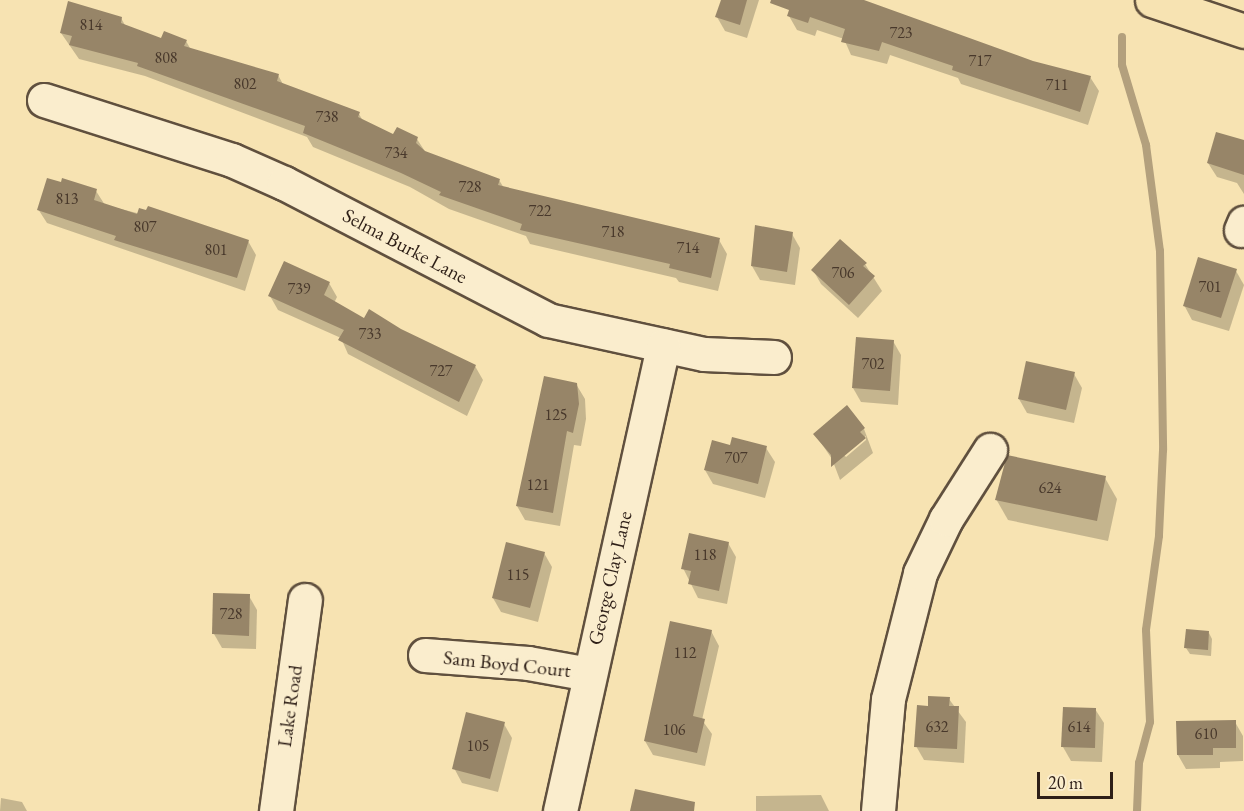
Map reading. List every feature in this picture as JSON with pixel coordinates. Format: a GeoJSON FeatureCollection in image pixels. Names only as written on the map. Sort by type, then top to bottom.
{"type":"FeatureCollection","features":[{"type":"Feature","properties":{"kind":"main road"},"geometry":{"type":"LineString","coordinates":[[1152,0],[1244,32]]}},
{"type":"Feature","properties":{"kind":"street","name":"Selma Burke Lane"},"geometry":{"type":"LineString","coordinates":[[44,100],[253,169],[379,230],[548,320],[704,354],[774,357]]}},
{"type":"Feature","properties":{"kind":"street","name":"George Clay Lane"},"geometry":{"type":"LineString","coordinates":[[560,811],[663,345]]}},
{"type":"Feature","properties":{"kind":"street"},"geometry":{"type":"LineString","coordinates":[[878,811],[888,699],[900,638],[920,573],[946,519],[990,450]]}},
{"type":"Feature","properties":{"kind":"street","name":"Lake Road"},"geometry":{"type":"LineString","coordinates":[[276,811],[305,600]]}},
{"type":"Feature","properties":{"kind":"street","name":"Sam Boyd Court"},"geometry":{"type":"LineString","coordinates":[[425,655],[528,663],[589,674]]}},
{"type":"Feature","properties":{"kind":"building"},"geometry":{"type":"Polygon","coordinates":[[[721,0],[747,0],[740,25],[715,17],[721,0]]]}},
{"type":"Feature","properties":{"kind":"building"},"geometry":{"type":"Polygon","coordinates":[[[771,0],[864,0],[1033,61],[1091,76],[1080,112],[952,70],[953,66],[882,42],[879,51],[841,42],[845,29],[810,17],[808,23],[787,16],[789,10],[770,3],[771,0]]]}},
{"type":"Feature","properties":{"kind":"building"},"geometry":{"type":"Polygon","coordinates":[[[68,1],[122,17],[121,23],[161,38],[164,31],[187,40],[184,46],[279,74],[277,81],[360,112],[358,117],[393,134],[397,127],[418,137],[416,143],[425,151],[500,179],[498,185],[720,238],[711,278],[669,268],[670,264],[520,230],[522,224],[439,195],[441,192],[401,173],[303,133],[305,126],[137,66],[138,63],[69,45],[72,36],[60,33],[68,1]]]}},
{"type":"Feature","properties":{"kind":"building"},"geometry":{"type":"Polygon","coordinates":[[[1216,132],[1244,140],[1244,175],[1207,163],[1216,132]]]}},
{"type":"Feature","properties":{"kind":"building"},"geometry":{"type":"Polygon","coordinates":[[[47,178],[61,182],[62,178],[97,189],[94,200],[137,214],[139,208],[146,210],[148,206],[249,240],[237,278],[114,240],[116,236],[37,210],[47,178]]]}},
{"type":"Feature","properties":{"kind":"building"},"geometry":{"type":"Polygon","coordinates":[[[755,225],[793,232],[787,272],[751,266],[755,225]]]}},
{"type":"Feature","properties":{"kind":"building"},"geometry":{"type":"Polygon","coordinates":[[[840,239],[867,263],[863,266],[875,276],[849,305],[811,270],[840,239]]]}},
{"type":"Feature","properties":{"kind":"building"},"geometry":{"type":"Polygon","coordinates":[[[1198,257],[1237,269],[1221,318],[1183,306],[1198,257]]]}},
{"type":"Feature","properties":{"kind":"building"},"geometry":{"type":"Polygon","coordinates":[[[284,261],[330,282],[324,295],[364,318],[369,309],[401,329],[476,365],[459,402],[338,340],[344,330],[268,296],[284,261]]]}},
{"type":"Feature","properties":{"kind":"building"},"geometry":{"type":"Polygon","coordinates":[[[856,337],[894,340],[890,391],[852,388],[856,337]]]}},
{"type":"Feature","properties":{"kind":"building"},"geometry":{"type":"Polygon","coordinates":[[[1026,361],[1075,372],[1066,410],[1018,399],[1026,361]]]}},
{"type":"Feature","properties":{"kind":"building"},"geometry":{"type":"Polygon","coordinates":[[[544,376],[577,383],[579,404],[573,433],[567,431],[553,513],[516,506],[544,376]]]}},
{"type":"Feature","properties":{"kind":"building"},"geometry":{"type":"Polygon","coordinates":[[[847,405],[865,428],[860,432],[866,438],[831,467],[831,455],[813,434],[847,405]]]}},
{"type":"Feature","properties":{"kind":"building"},"geometry":{"type":"Polygon","coordinates":[[[732,437],[767,446],[758,484],[704,470],[712,440],[730,445],[732,437]]]}},
{"type":"Feature","properties":{"kind":"building"},"geometry":{"type":"Polygon","coordinates":[[[1007,455],[1106,476],[1097,521],[995,500],[1007,455]]]}},
{"type":"Feature","properties":{"kind":"building"},"geometry":{"type":"Polygon","coordinates":[[[689,533],[729,542],[719,591],[688,584],[691,571],[681,569],[689,533]]]}},
{"type":"Feature","properties":{"kind":"building"},"geometry":{"type":"Polygon","coordinates":[[[506,542],[545,552],[530,608],[492,598],[506,542]]]}},
{"type":"Feature","properties":{"kind":"building"},"geometry":{"type":"Polygon","coordinates":[[[213,593],[250,594],[249,636],[212,634],[213,593]]]}},
{"type":"Feature","properties":{"kind":"building"},"geometry":{"type":"Polygon","coordinates":[[[670,621],[712,630],[693,716],[705,719],[697,753],[644,741],[670,621]]]}},
{"type":"Feature","properties":{"kind":"building"},"geometry":{"type":"Polygon","coordinates":[[[1186,629],[1209,631],[1208,650],[1184,648],[1186,629]]]}},
{"type":"Feature","properties":{"kind":"building"},"geometry":{"type":"Polygon","coordinates":[[[928,696],[950,697],[949,706],[959,706],[957,749],[914,747],[917,705],[928,706],[928,696]]]}},
{"type":"Feature","properties":{"kind":"building"},"geometry":{"type":"Polygon","coordinates":[[[1063,707],[1096,708],[1095,748],[1061,747],[1063,707]]]}},
{"type":"Feature","properties":{"kind":"building"},"geometry":{"type":"Polygon","coordinates":[[[466,712],[505,722],[490,779],[452,769],[466,712]]]}},
{"type":"Feature","properties":{"kind":"building"},"geometry":{"type":"Polygon","coordinates":[[[1236,720],[1236,748],[1213,748],[1213,755],[1177,755],[1176,721],[1236,720]]]}},
{"type":"Feature","properties":{"kind":"building"},"geometry":{"type":"Polygon","coordinates":[[[635,789],[695,802],[694,811],[630,811],[635,789]]]}},
{"type":"Feature","properties":{"kind":"waterway"},"geometry":{"type":"LineString","coordinates":[[1122,37],[1122,65],[1146,145],[1160,251],[1163,450],[1159,536],[1146,630],[1150,722],[1139,763],[1137,811]]}}]}
